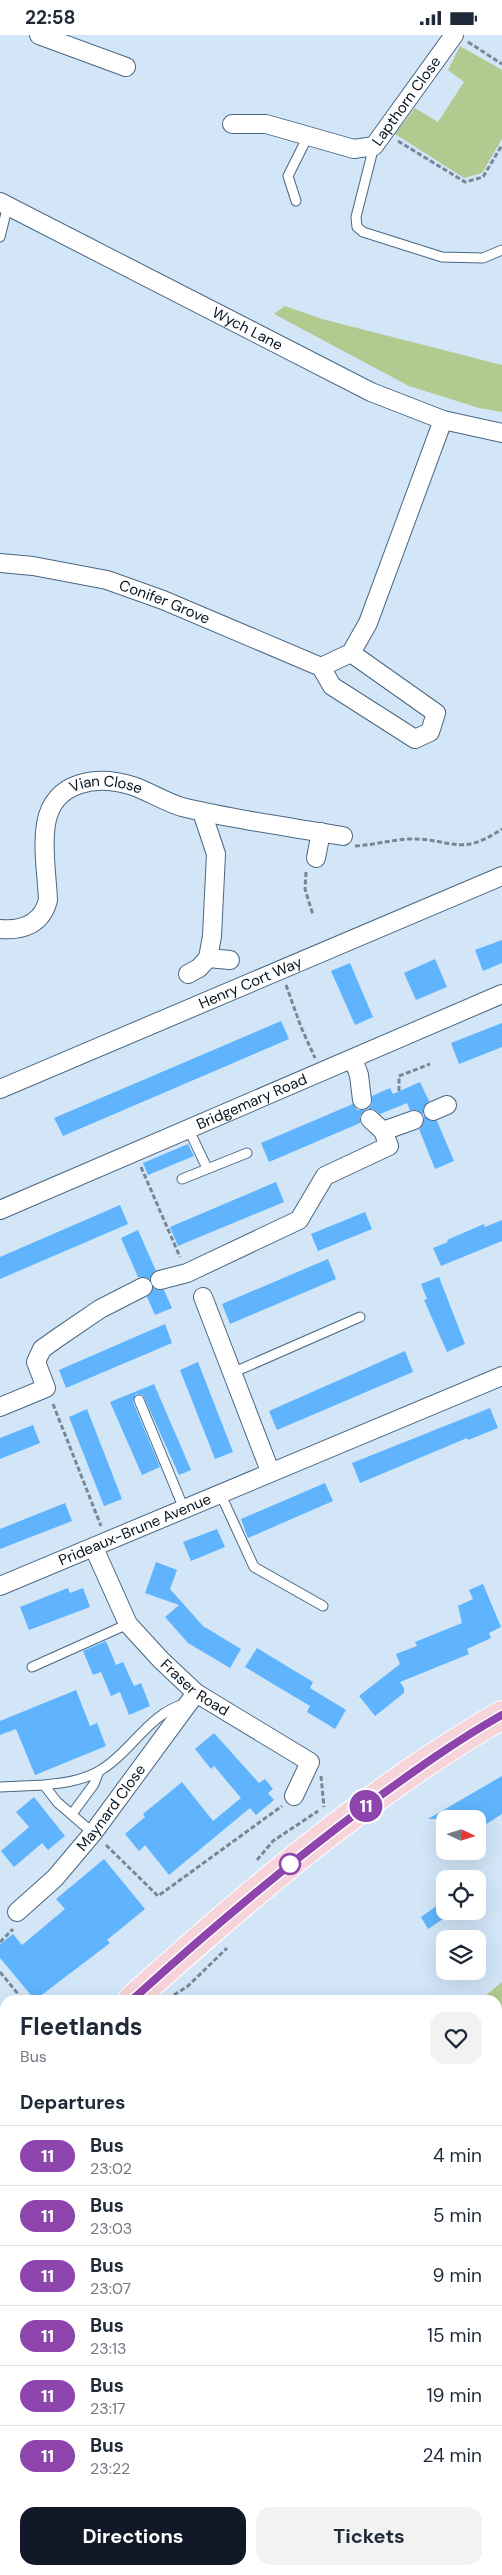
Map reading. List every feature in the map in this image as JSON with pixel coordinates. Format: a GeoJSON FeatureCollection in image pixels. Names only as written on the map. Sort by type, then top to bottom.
{"type":"FeatureCollection","features":[{"type":"Feature","properties":{"kind":"main road"},"geometry":{"type":"LineString","coordinates":[[138,1995],[249,1895],[419,1767],[502,1715]]}},
{"type":"Feature","properties":{"kind":"street"},"geometry":{"type":"LineString","coordinates":[[39,35],[126,67]]}},
{"type":"Feature","properties":{"kind":"street","name":"Lapthorn Close"},"geometry":{"type":"LineString","coordinates":[[232,124],[266,124],[354,149],[379,139],[459,37]]}},
{"type":"Feature","properties":{"kind":"street","name":"Wych Lane"},"geometry":{"type":"LineString","coordinates":[[4,203],[363,387],[442,420],[502,433]]}},
{"type":"Feature","properties":{"kind":"street"},"geometry":{"type":"LineString","coordinates":[[351,653],[436,713],[430,732],[415,739],[332,686],[321,667],[351,653],[368,623],[442,420]]}},
{"type":"Feature","properties":{"kind":"street","name":"Conifer Grove"},"geometry":{"type":"LineString","coordinates":[[0,563],[33,565],[107,580],[163,600],[321,667]]}},
{"type":"Feature","properties":{"kind":"street","name":"Vian Close"},"geometry":{"type":"LineString","coordinates":[[0,929],[23,929],[38,920],[46,910],[48,900],[46,824],[52,806],[62,793],[73,785],[89,780],[112,781],[134,786],[176,805],[202,812],[343,836]]}},
{"type":"Feature","properties":{"kind":"street"},"geometry":{"type":"LineString","coordinates":[[188,974],[199,968],[208,958],[212,936],[216,854],[202,812]]}},
{"type":"Feature","properties":{"kind":"street"},"geometry":{"type":"LineString","coordinates":[[316,858],[321,832]]}},
{"type":"Feature","properties":{"kind":"street","name":"Henry Cort Way"},"geometry":{"type":"LineString","coordinates":[[0,1089],[502,876]]}},
{"type":"Feature","properties":{"kind":"street"},"geometry":{"type":"LineString","coordinates":[[208,958],[230,960]]}},
{"type":"Feature","properties":{"kind":"street","name":"Bridgemary Road"},"geometry":{"type":"LineString","coordinates":[[0,1210],[133,1151],[502,994]]}},
{"type":"Feature","properties":{"kind":"street"},"geometry":{"type":"LineString","coordinates":[[352,1059],[359,1075],[362,1100]]}},
{"type":"Feature","properties":{"kind":"street"},"geometry":{"type":"LineString","coordinates":[[160,1279],[187,1273],[300,1220],[325,1176],[389,1146],[382,1131],[370,1119]]}},
{"type":"Feature","properties":{"kind":"street"},"geometry":{"type":"LineString","coordinates":[[382,1131],[414,1119]]}},
{"type":"Feature","properties":{"kind":"street"},"geometry":{"type":"LineString","coordinates":[[0,1407],[46,1388],[36,1362],[42,1349],[100,1309],[143,1287]]}},
{"type":"Feature","properties":{"kind":"street"},"geometry":{"type":"LineString","coordinates":[[203,1297],[270,1471]]}},
{"type":"Feature","properties":{"kind":"street","name":"Prideaux-Brune Avenue"},"geometry":{"type":"LineString","coordinates":[[0,1585],[101,1545],[270,1471],[502,1376]]}},
{"type":"Feature","properties":{"kind":"street","name":"Fraser Road"},"geometry":{"type":"LineString","coordinates":[[101,1545],[128,1624],[193,1698],[310,1762],[294,1796]]}},
{"type":"Feature","properties":{"kind":"street","name":"Maynard Close"},"geometry":{"type":"LineString","coordinates":[[17,1912],[56,1877],[93,1833],[193,1698]]}},
{"type":"Feature","properties":{"kind":"lane"},"geometry":{"type":"LineString","coordinates":[[296,201],[288,176],[308,136]]}},
{"type":"Feature","properties":{"kind":"lane"},"geometry":{"type":"LineString","coordinates":[[379,139],[356,217],[357,227],[363,232],[442,257],[483,258],[502,250]]}},
{"type":"Feature","properties":{"kind":"lane"},"geometry":{"type":"LineString","coordinates":[[0,237],[4,203]]}},
{"type":"Feature","properties":{"kind":"lane"},"geometry":{"type":"LineString","coordinates":[[188,1128],[207,1168]]}},
{"type":"Feature","properties":{"kind":"lane"},"geometry":{"type":"LineString","coordinates":[[182,1179],[247,1153]]}},
{"type":"Feature","properties":{"kind":"lane"},"geometry":{"type":"LineString","coordinates":[[232,1373],[360,1317]]}},
{"type":"Feature","properties":{"kind":"lane"},"geometry":{"type":"LineString","coordinates":[[140,1400],[184,1509]]}},
{"type":"Feature","properties":{"kind":"lane"},"geometry":{"type":"LineString","coordinates":[[220,1493],[254,1567],[323,1606]]}},
{"type":"Feature","properties":{"kind":"lane"},"geometry":{"type":"LineString","coordinates":[[32,1667],[128,1624]]}},
{"type":"Feature","properties":{"kind":"lane"},"geometry":{"type":"LineString","coordinates":[[0,1787],[68,1782],[98,1771],[116,1759],[166,1711],[193,1698]]}},
{"type":"Feature","properties":{"kind":"lane"},"geometry":{"type":"LineString","coordinates":[[72,1814],[94,1784],[98,1771]]}},
{"type":"Feature","properties":{"kind":"lane"},"geometry":{"type":"LineString","coordinates":[[44,1785],[51,1796],[93,1833]]}},
{"type":"Feature","properties":{"kind":"path"},"geometry":{"type":"LineString","coordinates":[[459,37],[502,64]]}},
{"type":"Feature","properties":{"kind":"path"},"geometry":{"type":"LineString","coordinates":[[379,139],[465,182],[483,177],[502,145]]}},
{"type":"Feature","properties":{"kind":"path"},"geometry":{"type":"LineString","coordinates":[[343,836],[345,846],[410,839],[465,846],[484,841],[502,829]]}},
{"type":"Feature","properties":{"kind":"path"},"geometry":{"type":"LineString","coordinates":[[285,981],[301,1027],[322,1072]]}},
{"type":"Feature","properties":{"kind":"path"},"geometry":{"type":"LineString","coordinates":[[399,1091],[399,1076],[430,1065]]}},
{"type":"Feature","properties":{"kind":"path"},"geometry":{"type":"LineString","coordinates":[[133,1151],[187,1273]]}},
{"type":"Feature","properties":{"kind":"path"},"geometry":{"type":"LineString","coordinates":[[46,1388],[101,1545]]}},
{"type":"Feature","properties":{"kind":"path"},"geometry":{"type":"LineString","coordinates":[[93,1833],[158,1896],[253,1829],[294,1796]]}},
{"type":"Feature","properties":{"kind":"path"},"geometry":{"type":"LineString","coordinates":[[0,1972],[19,1995]]}},
{"type":"Feature","properties":{"kind":"green space"},"geometry":{"type":"Polygon","coordinates":[[[460,46],[502,70],[502,139],[482,173],[464,178],[395,134],[415,108],[438,122],[464,82],[448,70],[460,46]]]}},
{"type":"Feature","properties":{"kind":"green space"},"geometry":{"type":"Polygon","coordinates":[[[285,306],[322,319],[502,365],[502,412],[479,408],[409,386],[274,314],[285,306]]]}},
{"type":"Feature","properties":{"kind":"green space"},"geometry":{"type":"Polygon","coordinates":[[[502,1982],[502,1995],[486,1995],[502,1982]]]}},
{"type":"Feature","properties":{"kind":"building"},"geometry":{"type":"Polygon","coordinates":[[[502,940],[502,963],[483,971],[475,950],[502,940]]]}},
{"type":"Feature","properties":{"kind":"building"},"geometry":{"type":"Polygon","coordinates":[[[435,959],[447,987],[416,1000],[404,973],[435,959]]]}},
{"type":"Feature","properties":{"kind":"building"},"geometry":{"type":"Polygon","coordinates":[[[350,963],[373,1017],[355,1025],[331,971],[350,963]]]}},
{"type":"Feature","properties":{"kind":"building"},"geometry":{"type":"Polygon","coordinates":[[[281,1021],[289,1039],[63,1136],[54,1118],[281,1021]]]}},
{"type":"Feature","properties":{"kind":"building"},"geometry":{"type":"Polygon","coordinates":[[[502,1023],[502,1047],[459,1064],[451,1043],[502,1023]]]}},
{"type":"Feature","properties":{"kind":"building"},"geometry":{"type":"Polygon","coordinates":[[[420,1082],[429,1101],[423,1109],[423,1115],[416,1110],[410,1110],[407,1103],[380,1114],[373,1109],[368,1109],[372,1104],[372,1096],[390,1088],[393,1094],[420,1082]]]}},
{"type":"Feature","properties":{"kind":"building"},"geometry":{"type":"Polygon","coordinates":[[[353,1104],[357,1110],[365,1110],[360,1116],[360,1123],[269,1162],[261,1143],[353,1104]]]}},
{"type":"Feature","properties":{"kind":"building"},"geometry":{"type":"Polygon","coordinates":[[[424,1116],[431,1121],[437,1121],[454,1161],[435,1169],[419,1129],[424,1122],[424,1116]]]}},
{"type":"Feature","properties":{"kind":"building"},"geometry":{"type":"Polygon","coordinates":[[[188,1144],[194,1156],[148,1175],[143,1163],[188,1144]]]}},
{"type":"Feature","properties":{"kind":"building"},"geometry":{"type":"Polygon","coordinates":[[[276,1182],[284,1202],[178,1246],[170,1227],[276,1182]]]}},
{"type":"Feature","properties":{"kind":"building"},"geometry":{"type":"Polygon","coordinates":[[[120,1205],[128,1224],[0,1279],[0,1257],[120,1205]]]}},
{"type":"Feature","properties":{"kind":"building"},"geometry":{"type":"Polygon","coordinates":[[[365,1212],[372,1229],[318,1251],[311,1234],[365,1212]]]}},
{"type":"Feature","properties":{"kind":"building"},"geometry":{"type":"Polygon","coordinates":[[[502,1220],[502,1241],[441,1266],[433,1248],[484,1224],[485,1227],[502,1220]]]}},
{"type":"Feature","properties":{"kind":"building"},"geometry":{"type":"Polygon","coordinates":[[[138,1230],[156,1271],[150,1279],[138,1277],[121,1238],[138,1230]]]}},
{"type":"Feature","properties":{"kind":"building"},"geometry":{"type":"Polygon","coordinates":[[[328,1259],[336,1279],[230,1324],[222,1304],[328,1259]]]}},
{"type":"Feature","properties":{"kind":"building"},"geometry":{"type":"Polygon","coordinates":[[[439,1277],[465,1344],[447,1352],[424,1300],[427,1299],[421,1284],[439,1277]]]}},
{"type":"Feature","properties":{"kind":"building"},"geometry":{"type":"Polygon","coordinates":[[[153,1288],[164,1290],[172,1308],[155,1315],[147,1297],[153,1288]]]}},
{"type":"Feature","properties":{"kind":"building"},"geometry":{"type":"Polygon","coordinates":[[[165,1324],[172,1343],[66,1388],[59,1370],[165,1324]]]}},
{"type":"Feature","properties":{"kind":"building"},"geometry":{"type":"Polygon","coordinates":[[[405,1351],[413,1372],[277,1430],[269,1411],[405,1351]]]}},
{"type":"Feature","properties":{"kind":"building"},"geometry":{"type":"Polygon","coordinates":[[[198,1362],[233,1452],[215,1459],[180,1370],[198,1362]]]}},
{"type":"Feature","properties":{"kind":"building"},"geometry":{"type":"Polygon","coordinates":[[[154,1384],[191,1470],[179,1475],[143,1395],[136,1394],[133,1402],[160,1467],[142,1475],[110,1402],[154,1384]]]}},
{"type":"Feature","properties":{"kind":"building"},"geometry":{"type":"Polygon","coordinates":[[[490,1408],[498,1428],[468,1440],[467,1438],[360,1483],[352,1463],[490,1408]]]}},
{"type":"Feature","properties":{"kind":"building"},"geometry":{"type":"Polygon","coordinates":[[[87,1409],[122,1499],[104,1506],[69,1417],[87,1409]]]}},
{"type":"Feature","properties":{"kind":"building"},"geometry":{"type":"Polygon","coordinates":[[[33,1425],[40,1443],[0,1459],[0,1438],[33,1425]]]}},
{"type":"Feature","properties":{"kind":"building"},"geometry":{"type":"Polygon","coordinates":[[[325,1483],[333,1501],[248,1538],[241,1519],[325,1483]]]}},
{"type":"Feature","properties":{"kind":"building"},"geometry":{"type":"Polygon","coordinates":[[[65,1503],[72,1521],[0,1549],[0,1529],[65,1503]]]}},
{"type":"Feature","properties":{"kind":"building"},"geometry":{"type":"Polygon","coordinates":[[[217,1529],[225,1547],[191,1561],[183,1542],[217,1529]]]}},
{"type":"Feature","properties":{"kind":"building"},"geometry":{"type":"Polygon","coordinates":[[[156,1562],[177,1570],[170,1589],[203,1626],[241,1649],[230,1668],[188,1643],[165,1617],[179,1605],[145,1593],[156,1562]]]}},
{"type":"Feature","properties":{"kind":"building"},"geometry":{"type":"Polygon","coordinates":[[[483,1584],[501,1627],[489,1633],[491,1638],[467,1649],[469,1654],[400,1682],[404,1688],[404,1693],[375,1716],[359,1696],[400,1664],[396,1654],[417,1646],[415,1642],[462,1623],[458,1606],[473,1599],[469,1590],[483,1584]]]}},
{"type":"Feature","properties":{"kind":"building"},"geometry":{"type":"Polygon","coordinates":[[[68,1588],[70,1593],[83,1588],[90,1607],[29,1630],[20,1607],[68,1588]]]}},
{"type":"Feature","properties":{"kind":"building"},"geometry":{"type":"Polygon","coordinates":[[[106,1641],[116,1665],[123,1662],[134,1686],[141,1683],[150,1706],[129,1715],[120,1692],[111,1696],[101,1672],[93,1675],[83,1651],[106,1641]]]}},
{"type":"Feature","properties":{"kind":"building"},"geometry":{"type":"Polygon","coordinates":[[[257,1648],[313,1682],[310,1688],[346,1710],[335,1729],[307,1712],[310,1706],[245,1667],[257,1648]]]}},
{"type":"Feature","properties":{"kind":"building"},"geometry":{"type":"Polygon","coordinates":[[[76,1690],[90,1726],[97,1723],[106,1746],[35,1775],[16,1729],[0,1735],[0,1721],[76,1690]]]}},
{"type":"Feature","properties":{"kind":"building"},"geometry":{"type":"Polygon","coordinates":[[[214,1733],[259,1783],[265,1779],[273,1789],[268,1793],[274,1800],[256,1815],[250,1808],[169,1875],[145,1845],[139,1851],[125,1834],[145,1817],[143,1814],[182,1782],[213,1821],[241,1798],[214,1766],[211,1769],[195,1749],[214,1733]]]}},
{"type":"Feature","properties":{"kind":"building"},"geometry":{"type":"Polygon","coordinates":[[[502,1776],[502,1814],[488,1823],[486,1824],[486,1810],[443,1810],[502,1776]]]}},
{"type":"Feature","properties":{"kind":"building"},"geometry":{"type":"Polygon","coordinates":[[[34,1797],[65,1836],[48,1850],[42,1843],[14,1867],[1,1851],[29,1827],[16,1812],[34,1797]]]}},
{"type":"Feature","properties":{"kind":"building"},"geometry":{"type":"Polygon","coordinates":[[[436,1814],[436,1819],[428,1819],[436,1814]]]}},
{"type":"Feature","properties":{"kind":"building"},"geometry":{"type":"Polygon","coordinates":[[[104,1859],[145,1909],[107,1940],[110,1943],[42,1995],[31,1995],[0,1958],[0,1944],[13,1934],[22,1945],[65,1909],[56,1899],[104,1859]]]}},
{"type":"Feature","properties":{"kind":"building"},"geometry":{"type":"Polygon","coordinates":[[[436,1906],[436,1920],[442,1920],[428,1929],[421,1917],[436,1906]]]}},
{"type":"Feature","properties":{"kind":"bus line","name":"11"},"geometry":{"type":"LineString","coordinates":[[137,1995],[249,1895],[419,1767],[502,1715]]}}]}
